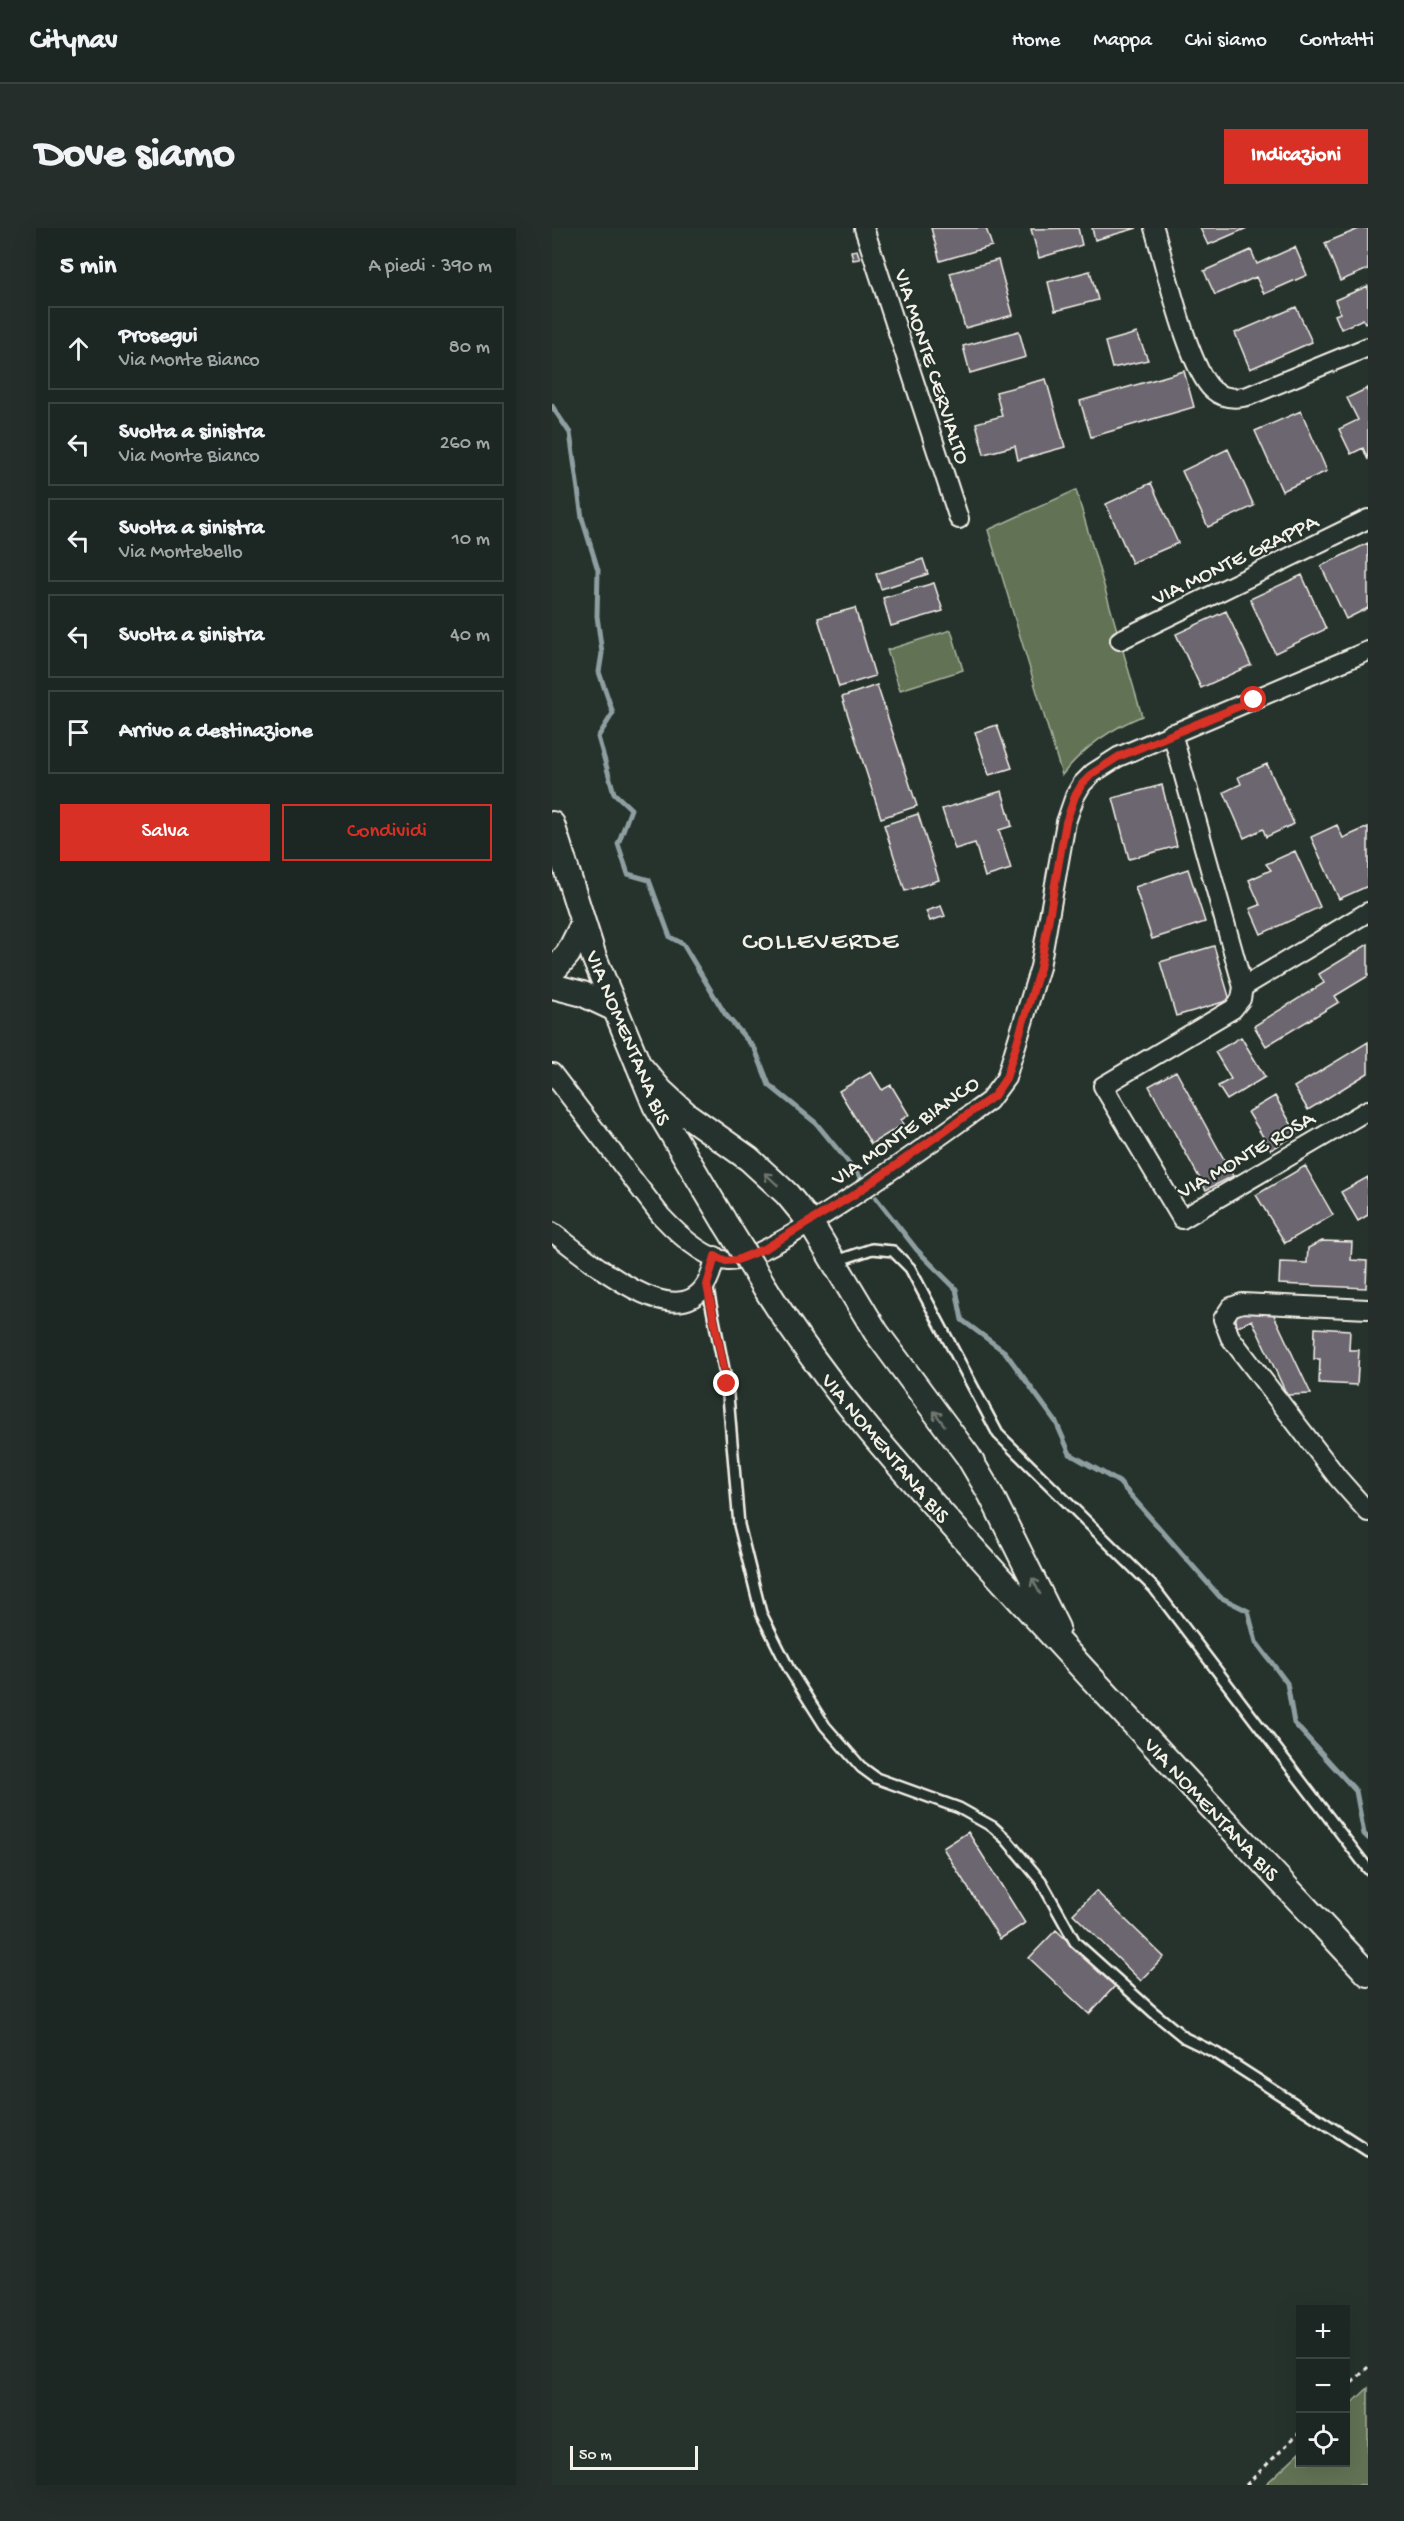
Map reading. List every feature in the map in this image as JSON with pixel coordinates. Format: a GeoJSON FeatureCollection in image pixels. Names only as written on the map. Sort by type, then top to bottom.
{"type":"FeatureCollection","features":[{"type":"Feature","properties":{"kind":"main road","name":"VIA NOMENTANA BIS"},"geometry":{"type":"LineString","coordinates":[[552,824],[583,924],[655,1105],[799,1341],[922,1493],[1368,1974]]}},
{"type":"Feature","properties":{"kind":"main road"},"geometry":{"type":"LineString","coordinates":[[552,972],[568,954],[583,924]]}},
{"type":"Feature","properties":{"kind":"main road"},"geometry":{"type":"LineString","coordinates":[[552,986],[583,994],[615,1009]]}},
{"type":"Feature","properties":{"kind":"main road"},"geometry":{"type":"LineString","coordinates":[[638,1064],[687,1116],[749,1159],[772,1180],[810,1222],[876,1332],[980,1475],[1072,1657]]}},
{"type":"Feature","properties":{"kind":"street","name":"VIA MONTE CERVIALTO"},"geometry":{"type":"LineString","coordinates":[[864,228],[959,519]]}},
{"type":"Feature","properties":{"kind":"street"},"geometry":{"type":"LineString","coordinates":[[1154,228],[1192,354],[1209,386],[1220,395],[1236,398],[1248,396],[1368,347]]}},
{"type":"Feature","properties":{"kind":"street","name":"VIA MONTE GRAPPA"},"geometry":{"type":"LineString","coordinates":[[1120,640],[1368,519]]}},
{"type":"Feature","properties":{"kind":"street","name":"VIA MONTE BIANCO"},"geometry":{"type":"LineString","coordinates":[[552,1073],[661,1216],[679,1236],[726,1261],[752,1256],[810,1222],[954,1126],[989,1101],[1000,1090],[1006,1078],[1040,968],[1066,822],[1075,796],[1093,773],[1106,764],[1172,733],[1368,651]]}},
{"type":"Feature","properties":{"kind":"street"},"geometry":{"type":"LineString","coordinates":[[1172,733],[1243,987],[1368,912]]}},
{"type":"Feature","properties":{"kind":"street","name":"VIA MONTE ROSA"},"geometry":{"type":"LineString","coordinates":[[1243,987],[1240,999],[1233,1009],[1103,1086],[1182,1219],[1368,1110]]}},
{"type":"Feature","properties":{"kind":"street"},"geometry":{"type":"LineString","coordinates":[[552,1233],[634,1290],[654,1299],[668,1302],[684,1300],[707,1285],[715,1256]]}},
{"type":"Feature","properties":{"kind":"street"},"geometry":{"type":"LineString","coordinates":[[1368,1308],[1242,1303],[1231,1306],[1223,1319],[1230,1338],[1338,1478],[1368,1512]]}},
{"type":"Feature","properties":{"kind":"lane"},"geometry":{"type":"LineString","coordinates":[[834,1262],[872,1249],[893,1251],[909,1268],[998,1434],[1154,1588],[1368,1869]]}},
{"type":"Feature","properties":{"kind":"lane"},"geometry":{"type":"LineString","coordinates":[[707,1285],[727,1384],[739,1525],[761,1613],[789,1670],[825,1726],[861,1767],[876,1778],[959,1808],[993,1827],[1041,1881],[1075,1942],[1153,2012],[1185,2038],[1216,2054],[1368,2151]]}},
{"type":"Feature","properties":{"kind":"path"},"geometry":{"type":"LineString","coordinates":[[1350,2385],[1368,2367]]}},
{"type":"Feature","properties":{"kind":"path"},"geometry":{"type":"LineString","coordinates":[[1246,2485],[1296,2436]]}},
{"type":"Feature","properties":{"kind":"green space"},"geometry":{"type":"Polygon","coordinates":[[[1076,490],[1142,716],[1098,740],[1062,775],[988,530],[1076,490]]]}},
{"type":"Feature","properties":{"kind":"green space"},"geometry":{"type":"Polygon","coordinates":[[[951,630],[963,670],[900,690],[887,650],[951,630]]]}},
{"type":"Feature","properties":{"kind":"green space"},"geometry":{"type":"Polygon","coordinates":[[[1368,2388],[1368,2485],[1265,2485],[1296,2456],[1296,2467],[1350,2467],[1350,2405],[1368,2388]]]}},
{"type":"Feature","properties":{"kind":"building"},"geometry":{"type":"Polygon","coordinates":[[[931,228],[986,228],[992,246],[940,261],[931,228]]]}},
{"type":"Feature","properties":{"kind":"building"},"geometry":{"type":"Polygon","coordinates":[[[1078,228],[1082,245],[1039,258],[1031,229],[1078,228]]]}},
{"type":"Feature","properties":{"kind":"building"},"geometry":{"type":"Polygon","coordinates":[[[1092,228],[1137,228],[1095,240],[1092,228]]]}},
{"type":"Feature","properties":{"kind":"building"},"geometry":{"type":"Polygon","coordinates":[[[1200,228],[1247,228],[1208,245],[1200,228]]]}},
{"type":"Feature","properties":{"kind":"building"},"geometry":{"type":"Polygon","coordinates":[[[1361,228],[1368,228],[1368,269],[1340,281],[1325,243],[1361,228]]]}},
{"type":"Feature","properties":{"kind":"building"},"geometry":{"type":"Polygon","coordinates":[[[1295,247],[1307,275],[1264,294],[1256,277],[1215,295],[1204,271],[1251,250],[1257,264],[1295,247]]]}},
{"type":"Feature","properties":{"kind":"building"},"geometry":{"type":"Polygon","coordinates":[[[857,250],[860,259],[853,260],[851,251],[857,250]]]}},
{"type":"Feature","properties":{"kind":"building"},"geometry":{"type":"Polygon","coordinates":[[[998,260],[1013,315],[965,328],[950,273],[998,260]]]}},
{"type":"Feature","properties":{"kind":"building"},"geometry":{"type":"Polygon","coordinates":[[[1090,271],[1098,300],[1055,311],[1048,282],[1090,271]]]}},
{"type":"Feature","properties":{"kind":"building"},"geometry":{"type":"Polygon","coordinates":[[[1368,286],[1368,322],[1365,323],[1363,319],[1341,329],[1335,315],[1340,313],[1335,300],[1368,286]]]}},
{"type":"Feature","properties":{"kind":"building"},"geometry":{"type":"Polygon","coordinates":[[[1296,307],[1312,342],[1250,369],[1235,333],[1296,307]]]}},
{"type":"Feature","properties":{"kind":"building"},"geometry":{"type":"Polygon","coordinates":[[[1019,331],[1026,357],[970,373],[963,346],[1019,331]]]}},
{"type":"Feature","properties":{"kind":"building"},"geometry":{"type":"Polygon","coordinates":[[[1137,333],[1148,360],[1112,368],[1105,342],[1137,333]]]}},
{"type":"Feature","properties":{"kind":"building"},"geometry":{"type":"Polygon","coordinates":[[[1184,371],[1194,407],[1091,437],[1080,401],[1184,371]]]}},
{"type":"Feature","properties":{"kind":"building"},"geometry":{"type":"Polygon","coordinates":[[[1046,379],[1065,447],[1018,460],[1015,446],[984,454],[976,423],[1002,416],[996,392],[1046,379]]]}},
{"type":"Feature","properties":{"kind":"building"},"geometry":{"type":"Polygon","coordinates":[[[1368,388],[1368,460],[1363,448],[1351,454],[1339,429],[1358,420],[1347,398],[1368,388]]]}},
{"type":"Feature","properties":{"kind":"building"},"geometry":{"type":"Polygon","coordinates":[[[1301,411],[1327,471],[1282,491],[1255,431],[1301,411]]]}},
{"type":"Feature","properties":{"kind":"building"},"geometry":{"type":"Polygon","coordinates":[[[1228,449],[1254,506],[1208,527],[1182,471],[1228,449]]]}},
{"type":"Feature","properties":{"kind":"building"},"geometry":{"type":"Polygon","coordinates":[[[1151,483],[1178,543],[1132,563],[1106,504],[1151,483]]]}},
{"type":"Feature","properties":{"kind":"building"},"geometry":{"type":"Polygon","coordinates":[[[1368,543],[1368,608],[1346,619],[1321,566],[1368,543]]]}},
{"type":"Feature","properties":{"kind":"building"},"geometry":{"type":"Polygon","coordinates":[[[923,559],[928,574],[881,589],[876,574],[923,559]]]}},
{"type":"Feature","properties":{"kind":"building"},"geometry":{"type":"Polygon","coordinates":[[[1302,575],[1326,629],[1275,653],[1250,599],[1302,575]]]}},
{"type":"Feature","properties":{"kind":"building"},"geometry":{"type":"Polygon","coordinates":[[[934,583],[943,611],[891,626],[883,598],[934,583]]]}},
{"type":"Feature","properties":{"kind":"building"},"geometry":{"type":"Polygon","coordinates":[[[855,608],[875,676],[839,687],[818,618],[855,608]]]}},
{"type":"Feature","properties":{"kind":"building"},"geometry":{"type":"Polygon","coordinates":[[[1226,611],[1251,665],[1201,688],[1176,634],[1226,611]]]}},
{"type":"Feature","properties":{"kind":"building"},"geometry":{"type":"Polygon","coordinates":[[[877,685],[917,806],[881,818],[842,697],[877,685]]]}},
{"type":"Feature","properties":{"kind":"building"},"geometry":{"type":"Polygon","coordinates":[[[997,725],[1012,768],[989,775],[975,732],[997,725]]]}},
{"type":"Feature","properties":{"kind":"building"},"geometry":{"type":"Polygon","coordinates":[[[1267,764],[1294,824],[1266,837],[1263,829],[1244,838],[1224,792],[1241,784],[1238,777],[1267,764]]]}},
{"type":"Feature","properties":{"kind":"building"},"geometry":{"type":"Polygon","coordinates":[[[1162,785],[1177,846],[1129,859],[1113,798],[1162,785]]]}},
{"type":"Feature","properties":{"kind":"building"},"geometry":{"type":"Polygon","coordinates":[[[1002,791],[1012,826],[999,830],[1011,869],[985,877],[975,843],[955,849],[942,809],[1002,791]]]}},
{"type":"Feature","properties":{"kind":"building"},"geometry":{"type":"Polygon","coordinates":[[[918,814],[939,880],[905,891],[884,825],[918,814]]]}},
{"type":"Feature","properties":{"kind":"building"},"geometry":{"type":"Polygon","coordinates":[[[1337,825],[1343,838],[1368,827],[1368,886],[1339,899],[1311,837],[1337,825]]]}},
{"type":"Feature","properties":{"kind":"building"},"geometry":{"type":"Polygon","coordinates":[[[1295,851],[1320,907],[1261,934],[1250,909],[1260,905],[1249,880],[1271,870],[1266,864],[1295,851]]]}},
{"type":"Feature","properties":{"kind":"building"},"geometry":{"type":"Polygon","coordinates":[[[1188,869],[1205,922],[1152,939],[1135,887],[1188,869]]]}},
{"type":"Feature","properties":{"kind":"building"},"geometry":{"type":"Polygon","coordinates":[[[941,906],[945,916],[930,921],[926,911],[941,906]]]}},
{"type":"Feature","properties":{"kind":"building"},"geometry":{"type":"Polygon","coordinates":[[[1368,944],[1368,976],[1335,996],[1339,1002],[1266,1046],[1254,1026],[1324,983],[1319,974],[1368,944]]]}},
{"type":"Feature","properties":{"kind":"building"},"geometry":{"type":"Polygon","coordinates":[[[1214,946],[1230,1000],[1176,1016],[1160,962],[1214,946]]]}},
{"type":"Feature","properties":{"kind":"building"},"geometry":{"type":"Polygon","coordinates":[[[1241,1037],[1265,1077],[1227,1100],[1218,1086],[1231,1079],[1215,1052],[1241,1037]]]}},
{"type":"Feature","properties":{"kind":"building"},"geometry":{"type":"Polygon","coordinates":[[[1368,1042],[1368,1073],[1308,1110],[1294,1087],[1368,1042]]]}},
{"type":"Feature","properties":{"kind":"building"},"geometry":{"type":"Polygon","coordinates":[[[1176,1071],[1233,1176],[1206,1190],[1149,1086],[1176,1071]]]}},
{"type":"Feature","properties":{"kind":"building"},"geometry":{"type":"Polygon","coordinates":[[[871,1072],[882,1090],[891,1085],[909,1115],[901,1120],[904,1124],[871,1144],[839,1091],[871,1072]]]}},
{"type":"Feature","properties":{"kind":"building"},"geometry":{"type":"Polygon","coordinates":[[[1275,1096],[1297,1134],[1271,1150],[1248,1112],[1275,1096]]]}},
{"type":"Feature","properties":{"kind":"building"},"geometry":{"type":"Polygon","coordinates":[[[1305,1166],[1333,1215],[1285,1243],[1256,1195],[1305,1166]]]}},
{"type":"Feature","properties":{"kind":"building"},"geometry":{"type":"Polygon","coordinates":[[[1368,1177],[1368,1215],[1358,1221],[1341,1192],[1368,1177]]]}},
{"type":"Feature","properties":{"kind":"building"},"geometry":{"type":"Polygon","coordinates":[[[1322,1241],[1352,1242],[1351,1260],[1367,1261],[1366,1288],[1279,1284],[1280,1262],[1307,1263],[1308,1248],[1322,1241]]]}},
{"type":"Feature","properties":{"kind":"building"},"geometry":{"type":"Polygon","coordinates":[[[1235,1312],[1273,1313],[1311,1394],[1287,1395],[1252,1320],[1237,1327],[1235,1312]]]}},
{"type":"Feature","properties":{"kind":"building"},"geometry":{"type":"Polygon","coordinates":[[[1315,1328],[1350,1330],[1349,1350],[1359,1350],[1357,1385],[1319,1383],[1320,1359],[1314,1359],[1315,1328]]]}},
{"type":"Feature","properties":{"kind":"building"},"geometry":{"type":"Polygon","coordinates":[[[968,1832],[1025,1923],[1000,1939],[943,1848],[968,1832]]]}},
{"type":"Feature","properties":{"kind":"building"},"geometry":{"type":"Polygon","coordinates":[[[1096,1891],[1164,1957],[1141,1981],[1073,1914],[1096,1891]]]}},
{"type":"Feature","properties":{"kind":"building"},"geometry":{"type":"Polygon","coordinates":[[[1056,1930],[1115,1986],[1089,2014],[1029,1958],[1056,1930]]]}},
{"type":"Feature","properties":{"kind":"waterway"},"geometry":{"type":"LineString","coordinates":[[552,406],[570,433],[582,518],[598,570],[597,616],[602,653],[599,672],[613,713],[598,737],[614,793],[631,809],[618,844],[628,874],[649,880],[670,937],[683,944],[725,1014],[755,1049],[769,1085],[816,1123],[862,1179]]}},
{"type":"Feature","properties":{"kind":"waterway"},"geometry":{"type":"LineString","coordinates":[[876,1198],[917,1250],[956,1289],[962,1320],[1005,1352],[1056,1422],[1070,1454],[1119,1482],[1220,1597],[1248,1611],[1256,1642],[1287,1683],[1294,1723],[1356,1791],[1364,1834],[1368,1838]]}},
{"type":"Feature","properties":{"kind":"district","name":"COLLEVERDE"},"geometry":{"type":"Point","coordinates":[821,939]}},
{"type":"Feature","properties":{"kind":"route"},"geometry":{"type":"LineString","coordinates":[[727,1384],[707,1285],[710,1281],[715,1256],[726,1261],[737,1260],[752,1256],[766,1248],[855,1194],[989,1101],[1000,1090],[1006,1078],[1040,968],[1066,822],[1082,784],[1093,773],[1118,757],[1254,700]]}}]}
